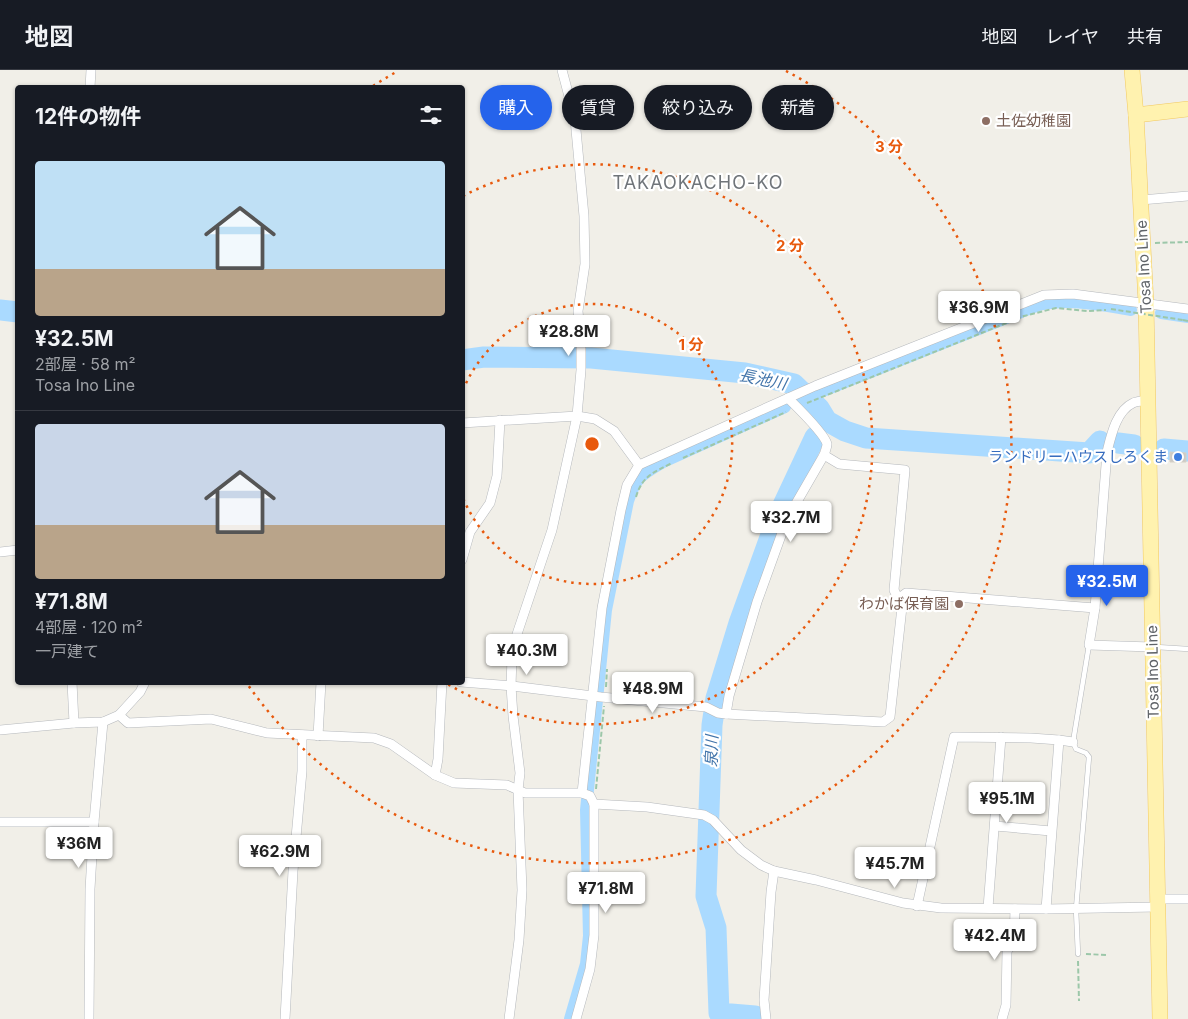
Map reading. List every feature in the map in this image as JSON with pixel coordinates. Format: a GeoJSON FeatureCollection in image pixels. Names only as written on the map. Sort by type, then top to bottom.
{"type":"FeatureCollection","features":[{"type":"Feature","properties":{"kind":"main road","name":"Tosa Ino Line"},"geometry":{"type":"LineString","coordinates":[[1132,70],[1141,200],[1149,400],[1160,1019]]}},
{"type":"Feature","properties":{"kind":"main road"},"geometry":{"type":"LineString","coordinates":[[1136,115],[1188,109]]}},
{"type":"Feature","properties":{"kind":"street"},"geometry":{"type":"LineString","coordinates":[[90,85],[91,70]]}},
{"type":"Feature","properties":{"kind":"street"},"geometry":{"type":"LineString","coordinates":[[509,1019],[519,940],[522,890],[518,790],[520,773],[513,716],[512,657],[515,640],[552,530],[577,416],[581,370],[578,311],[585,264],[584,216],[575,119],[562,70]]}},
{"type":"Feature","properties":{"kind":"street"},"geometry":{"type":"LineString","coordinates":[[1141,200],[1188,196]]}},
{"type":"Feature","properties":{"kind":"street"},"geometry":{"type":"LineString","coordinates":[[576,1019],[590,969],[594,935],[588,796],[598,697],[602,608],[620,510],[627,485],[639,465],[791,396],[1044,295],[1073,294],[1188,309]]}},
{"type":"Feature","properties":{"kind":"street"},"geometry":{"type":"LineString","coordinates":[[722,714],[757,602],[787,519],[824,455],[827,444],[802,405],[791,396]]}},
{"type":"Feature","properties":{"kind":"street"},"geometry":{"type":"LineString","coordinates":[[1149,400],[1132,404],[1122,413],[1111,434],[1107,452],[1095,608],[1089,645],[1152,647]]}},
{"type":"Feature","properties":{"kind":"street"},"geometry":{"type":"LineString","coordinates":[[465,423],[577,416],[595,419],[614,432],[639,465]]}},
{"type":"Feature","properties":{"kind":"street"},"geometry":{"type":"LineString","coordinates":[[465,550],[470,532],[490,503],[497,476],[500,420]]}},
{"type":"Feature","properties":{"kind":"street"},"geometry":{"type":"LineString","coordinates":[[465,682],[709,708],[722,714],[883,722],[890,717],[902,606],[894,590],[905,470],[839,464],[824,455]]}},
{"type":"Feature","properties":{"kind":"street"},"geometry":{"type":"LineString","coordinates":[[0,552],[15,550]]}},
{"type":"Feature","properties":{"kind":"street"},"geometry":{"type":"LineString","coordinates":[[898,599],[906,593],[1095,608]]}},
{"type":"Feature","properties":{"kind":"street"},"geometry":{"type":"LineString","coordinates":[[72,685],[74,722]]}},
{"type":"Feature","properties":{"kind":"street"},"geometry":{"type":"LineString","coordinates":[[0,730],[14,730],[74,722],[103,722],[119,716],[140,692],[144,685]]}},
{"type":"Feature","properties":{"kind":"street"},"geometry":{"type":"LineString","coordinates":[[318,736],[321,685]]}},
{"type":"Feature","properties":{"kind":"street"},"geometry":{"type":"LineString","coordinates":[[435,775],[438,760],[442,685]]}},
{"type":"Feature","properties":{"kind":"street"},"geometry":{"type":"LineString","coordinates":[[119,716],[128,723],[212,719],[267,733],[374,738],[391,744],[435,775],[454,784],[507,785],[525,793],[588,796],[704,814],[713,820],[741,850],[761,865],[774,871],[917,906],[941,908],[1076,909],[1188,899]]}},
{"type":"Feature","properties":{"kind":"street"},"geometry":{"type":"LineString","coordinates":[[89,1019],[90,889],[103,722]]}},
{"type":"Feature","properties":{"kind":"street"},"geometry":{"type":"LineString","coordinates":[[285,1019],[290,920],[302,771],[302,735]]}},
{"type":"Feature","properties":{"kind":"street"},"geometry":{"type":"LineString","coordinates":[[917,906],[954,738],[1001,737],[1073,742]]}},
{"type":"Feature","properties":{"kind":"street"},"geometry":{"type":"LineString","coordinates":[[988,908],[1001,737]]}},
{"type":"Feature","properties":{"kind":"street"},"geometry":{"type":"LineString","coordinates":[[1046,909],[1059,740]]}},
{"type":"Feature","properties":{"kind":"street"},"geometry":{"type":"LineString","coordinates":[[0,822],[94,822]]}},
{"type":"Feature","properties":{"kind":"street"},"geometry":{"type":"LineString","coordinates":[[995,826],[1051,831]]}},
{"type":"Feature","properties":{"kind":"street"},"geometry":{"type":"LineString","coordinates":[[766,1019],[764,1000],[770,892],[774,871]]}},
{"type":"Feature","properties":{"kind":"street"},"geometry":{"type":"LineString","coordinates":[[1002,1019],[1006,1005],[1007,951],[1014,942],[1016,909]]}},
{"type":"Feature","properties":{"kind":"lane"},"geometry":{"type":"LineString","coordinates":[[1078,954],[1076,909],[1089,757],[1086,753],[1076,749],[1073,742],[1089,645]]}},
{"type":"Feature","properties":{"kind":"lane"},"geometry":{"type":"LineString","coordinates":[[1152,647],[1188,649]]}},
{"type":"Feature","properties":{"kind":"path"},"geometry":{"type":"LineString","coordinates":[[1143,243],[1188,242]]}},
{"type":"Feature","properties":{"kind":"path"},"geometry":{"type":"LineString","coordinates":[[682,458],[828,394],[850,387],[1039,311],[1056,308],[1087,311],[1111,310],[1188,321]]}},
{"type":"Feature","properties":{"kind":"path"},"geometry":{"type":"LineString","coordinates":[[634,503],[639,486],[649,475],[673,462]]}},
{"type":"Feature","properties":{"kind":"path"},"geometry":{"type":"LineString","coordinates":[[588,796],[598,697],[607,661]]}},
{"type":"Feature","properties":{"kind":"path"},"geometry":{"type":"LineString","coordinates":[[1079,1001],[1078,954],[1106,954]]}},
{"type":"Feature","properties":{"kind":"building"},"geometry":{"type":"Polygon","coordinates":[[[1170,452],[1186,453],[1186,462],[1170,462],[1170,452]]]}},
{"type":"Feature","properties":{"kind":"waterway"},"geometry":{"type":"LineString","coordinates":[[803,399],[1039,305],[1074,302],[1131,310]]}},
{"type":"Feature","properties":{"kind":"waterway","name":"長池川"},"geometry":{"type":"LineString","coordinates":[[0,310],[15,312]]}},
{"type":"Feature","properties":{"kind":"waterway"},"geometry":{"type":"LineString","coordinates":[[1161,313],[1188,317]]}},
{"type":"Feature","properties":{"kind":"waterway","name":"長池川"},"geometry":{"type":"LineString","coordinates":[[465,360],[484,357],[591,358],[745,373],[794,384],[819,408],[827,421],[845,431],[866,438],[1089,453],[1100,441]]}},
{"type":"Feature","properties":{"kind":"waterway"},"geometry":{"type":"LineString","coordinates":[[570,1019],[586,964],[589,936],[586,810],[606,610],[628,501],[640,477],[656,466],[785,407]]}},
{"type":"Feature","properties":{"kind":"waterway","name":"泉川"},"geometry":{"type":"LineString","coordinates":[[756,1019],[755,1016],[719,1013],[716,928],[706,896],[712,725],[716,698],[739,623],[777,518],[815,437]]}},
{"type":"Feature","properties":{"kind":"waterway","name":"長池川"},"geometry":{"type":"LineString","coordinates":[[1118,443],[1134,445]]}},
{"type":"Feature","properties":{"kind":"waterway","name":"長池川"},"geometry":{"type":"LineString","coordinates":[[1164,449],[1188,451]]}},
{"type":"Feature","properties":{"kind":"place","name":"土佐幼稚園"},"geometry":{"type":"Point","coordinates":[986,121]}},
{"type":"Feature","properties":{"kind":"place","name":"ランドリーハウスしろくま"},"geometry":{"type":"Point","coordinates":[1178,457]}},
{"type":"Feature","properties":{"kind":"place","name":"わかば保育園"},"geometry":{"type":"Point","coordinates":[959,604]}},
{"type":"Feature","properties":{"kind":"district","name":"TAKAOKACHO-KO"},"geometry":{"type":"Point","coordinates":[698,183]}}]}
